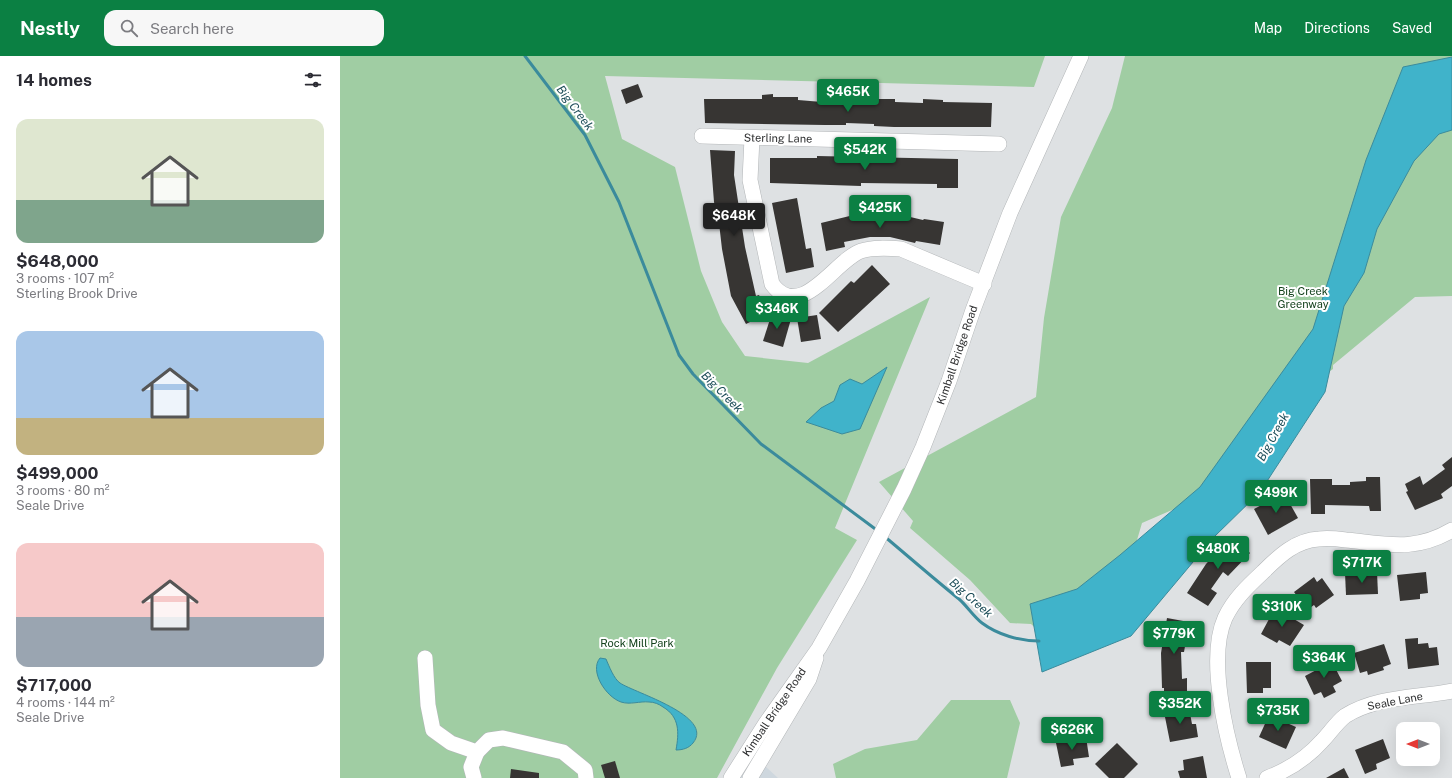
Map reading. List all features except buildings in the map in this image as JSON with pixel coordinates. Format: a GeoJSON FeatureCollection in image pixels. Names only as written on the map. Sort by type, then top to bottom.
{"type":"FeatureCollection","features":[{"type":"Feature","properties":{"kind":"street","name":"Kimball Bridge Road"},"geometry":{"type":"LineString","coordinates":[[731,778],[766,723],[819,648],[857,581],[904,489],[935,418],[1013,207],[1081,56]]}},
{"type":"Feature","properties":{"kind":"street","name":"Sterling Lane"},"geometry":{"type":"LineString","coordinates":[[702,136],[999,144]]}},
{"type":"Feature","properties":{"kind":"street"},"geometry":{"type":"LineString","coordinates":[[752,138],[750,180],[772,284],[778,291],[790,296],[806,293],[816,288],[852,256],[861,251],[888,248],[901,249],[984,284]]}},
{"type":"Feature","properties":{"kind":"street"},"geometry":{"type":"LineString","coordinates":[[1239,778],[1222,714],[1217,650],[1224,619],[1242,592],[1289,548],[1304,542],[1319,538],[1404,546],[1420,544],[1452,530]]}},
{"type":"Feature","properties":{"kind":"street","name":"Kimball Bridge Road"},"geometry":{"type":"LineString","coordinates":[[750,778],[809,679],[819,648]]}},
{"type":"Feature","properties":{"kind":"street"},"geometry":{"type":"LineString","coordinates":[[426,658],[428,705],[433,730],[451,743],[477,752]]}},
{"type":"Feature","properties":{"kind":"street","name":"Seale Lane"},"geometry":{"type":"LineString","coordinates":[[1266,778],[1301,761],[1323,741],[1332,728],[1344,717],[1358,709],[1377,702],[1452,691]]}},
{"type":"Feature","properties":{"kind":"street"},"geometry":{"type":"LineString","coordinates":[[474,778],[471,767],[477,752],[489,740],[502,738],[563,752],[585,770],[586,778]]}},
{"type":"Feature","properties":{"kind":"shaded area"},"geometry":{"type":"Polygon","coordinates":[[[754,756],[778,778],[740,778],[754,756]]]}},
{"type":"Feature","properties":{"kind":"green space","name":"Rock Mill Park"},"geometry":{"type":"Polygon","coordinates":[[[340,56],[1045,56],[1034,87],[605,76],[622,139],[675,167],[701,271],[722,322],[745,356],[808,363],[930,297],[835,528],[857,540],[777,668],[717,778],[340,778],[340,56]]]}},
{"type":"Feature","properties":{"kind":"green space","name":"Big Creek Greenway"},"geometry":{"type":"Polygon","coordinates":[[[1125,56],[1452,56],[1452,296],[1415,297],[1333,365],[1333,369],[1293,397],[1225,487],[1142,523],[1125,581],[1042,634],[1031,624],[1010,623],[970,580],[910,528],[913,521],[879,482],[1036,397],[1044,318],[1061,217],[1112,108],[1125,56]]]}},
{"type":"Feature","properties":{"kind":"green space"},"geometry":{"type":"Polygon","coordinates":[[[951,700],[1010,700],[1020,723],[1007,778],[836,778],[833,764],[865,749],[917,740],[951,700]]]}},
{"type":"Feature","properties":{"kind":"water"},"geometry":{"type":"Polygon","coordinates":[[[1452,57],[1452,130],[1439,134],[1414,161],[1377,229],[1364,273],[1344,306],[1325,392],[1260,492],[1214,537],[1131,636],[1042,672],[1030,604],[1077,589],[1120,555],[1200,487],[1313,329],[1366,160],[1403,67],[1452,57]]]}},
{"type":"Feature","properties":{"kind":"water"},"geometry":{"type":"Polygon","coordinates":[[[887,367],[860,429],[842,434],[806,422],[821,408],[834,401],[840,385],[850,379],[862,384],[887,367]]]}},
{"type":"Feature","properties":{"kind":"water"},"geometry":{"type":"Polygon","coordinates":[[[600,658],[606,659],[610,669],[620,683],[655,699],[684,715],[693,724],[697,733],[693,743],[686,748],[676,750],[678,732],[673,716],[669,711],[656,703],[624,703],[610,695],[601,683],[598,676],[597,663],[600,658]]]}},
{"type":"Feature","properties":{"kind":"waterway","name":"Big Creek"},"geometry":{"type":"LineString","coordinates":[[525,56],[585,135],[619,202],[679,355],[693,374],[761,444],[878,531]]}},
{"type":"Feature","properties":{"kind":"waterway","name":"Big Creek"},"geometry":{"type":"LineString","coordinates":[[884,536],[959,599],[982,623],[1002,634],[1024,640],[1039,641]]}}]}
